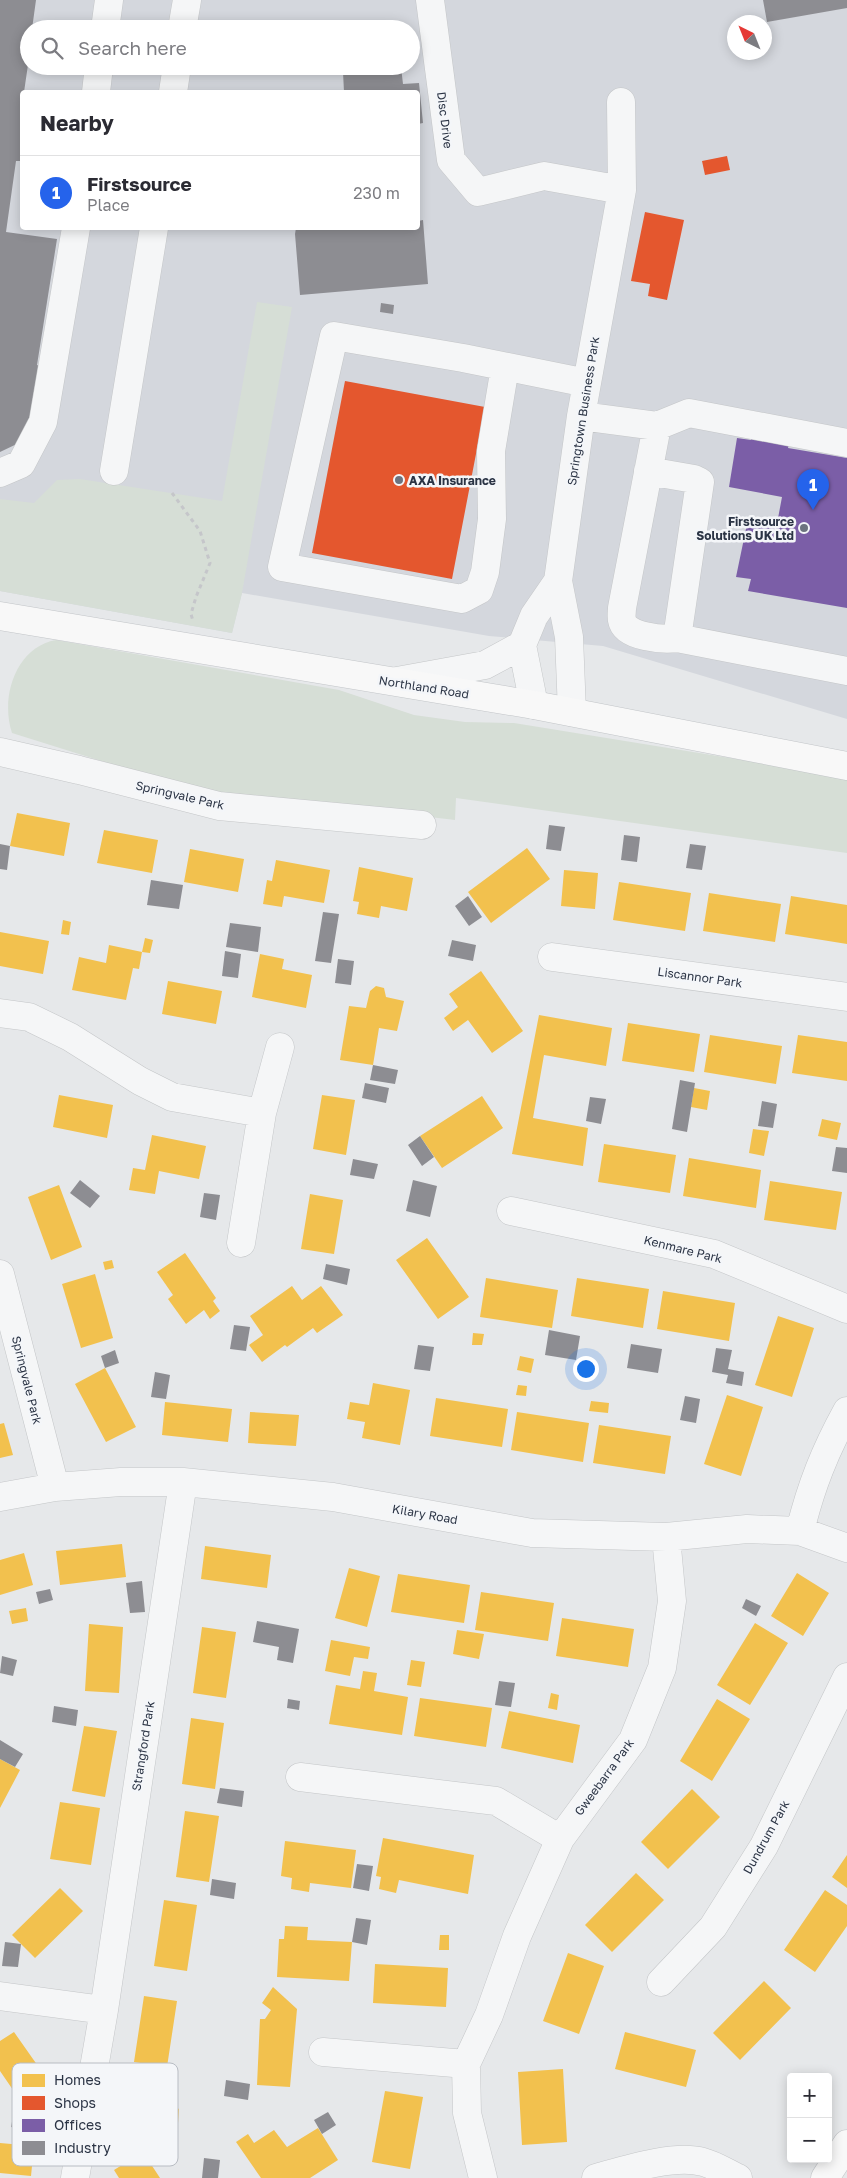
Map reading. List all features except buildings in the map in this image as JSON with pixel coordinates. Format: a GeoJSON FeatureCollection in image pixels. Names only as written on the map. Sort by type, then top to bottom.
{"type":"FeatureCollection","features":[{"type":"Feature","properties":{"kind":"main road","name":"Northland Road"},"geometry":{"type":"LineString","coordinates":[[0,616],[534,705],[847,766]]}},
{"type":"Feature","properties":{"kind":"main road"},"geometry":{"type":"LineString","coordinates":[[825,2178],[847,2144]]}},
{"type":"Feature","properties":{"kind":"street"},"geometry":{"type":"LineString","coordinates":[[105,20],[108,0]]}},
{"type":"Feature","properties":{"kind":"street"},"geometry":{"type":"LineString","coordinates":[[183,20],[186,0]]}},
{"type":"Feature","properties":{"kind":"street","name":"Disc Drive"},"geometry":{"type":"LineString","coordinates":[[430,0],[451,160],[478,192],[544,176],[622,190]]}},
{"type":"Feature","properties":{"kind":"street"},"geometry":{"type":"LineString","coordinates":[[96,90],[98,75]]}},
{"type":"Feature","properties":{"kind":"street"},"geometry":{"type":"LineString","coordinates":[[173,90],[176,75]]}},
{"type":"Feature","properties":{"kind":"street","name":"Springtown Business Park"},"geometry":{"type":"LineString","coordinates":[[572,712],[569,637],[558,581],[581,416],[622,190],[621,102]]}},
{"type":"Feature","properties":{"kind":"street"},"geometry":{"type":"LineString","coordinates":[[0,473],[21,464],[43,422],[76,230]]}},
{"type":"Feature","properties":{"kind":"street"},"geometry":{"type":"LineString","coordinates":[[114,470],[154,230]]}},
{"type":"Feature","properties":{"kind":"street"},"geometry":{"type":"LineString","coordinates":[[505,366],[491,451],[492,518],[486,572],[479,590],[462,599],[282,568],[334,336],[505,366],[587,383]]}},
{"type":"Feature","properties":{"kind":"street"},"geometry":{"type":"LineString","coordinates":[[581,416],[657,426],[689,413],[847,442]]}},
{"type":"Feature","properties":{"kind":"street"},"geometry":{"type":"LineString","coordinates":[[657,426],[622,608],[622,621],[627,629],[662,640],[677,638],[847,671]]}},
{"type":"Feature","properties":{"kind":"street"},"geometry":{"type":"LineString","coordinates":[[648,471],[694,479],[700,482],[677,638]]}},
{"type":"Feature","properties":{"kind":"street"},"geometry":{"type":"LineString","coordinates":[[534,705],[522,645],[534,616],[558,581]]}},
{"type":"Feature","properties":{"kind":"street"},"geometry":{"type":"LineString","coordinates":[[393,682],[485,665],[522,645]]}},
{"type":"Feature","properties":{"kind":"street","name":"Springvale Park"},"geometry":{"type":"LineString","coordinates":[[0,752],[219,806],[422,825]]}},
{"type":"Feature","properties":{"kind":"street","name":"Liscannor Park"},"geometry":{"type":"LineString","coordinates":[[552,957],[847,997]]}},
{"type":"Feature","properties":{"kind":"street"},"geometry":{"type":"LineString","coordinates":[[0,1013],[29,1017],[70,1036],[140,1082],[172,1097],[262,1113]]}},
{"type":"Feature","properties":{"kind":"street"},"geometry":{"type":"LineString","coordinates":[[240,1243],[262,1113],[280,1047]]}},
{"type":"Feature","properties":{"kind":"street","name":"Kenmare Park"},"geometry":{"type":"LineString","coordinates":[[511,1211],[714,1254],[847,1309]]}},
{"type":"Feature","properties":{"kind":"street","name":"Springvale Park"},"geometry":{"type":"LineString","coordinates":[[0,1274],[55,1487]]}},
{"type":"Feature","properties":{"kind":"street"},"geometry":{"type":"LineString","coordinates":[[800,1530],[808,1499],[826,1449],[847,1411]]}},
{"type":"Feature","properties":{"kind":"street","name":"Kilary Road"},"geometry":{"type":"LineString","coordinates":[[0,1497],[55,1487],[121,1482],[183,1482],[333,1497],[532,1533],[666,1537],[747,1529],[800,1530],[847,1548]]}},
{"type":"Feature","properties":{"kind":"street","name":"Strangford Park"},"geometry":{"type":"LineString","coordinates":[[95,2063],[183,1482]]}},
{"type":"Feature","properties":{"kind":"street","name":"Gweebarra Park"},"geometry":{"type":"LineString","coordinates":[[483,2178],[467,2113],[466,2064],[489,2014],[517,1936],[560,1839],[633,1740],[662,1668],[672,1601],[666,1537]]}},
{"type":"Feature","properties":{"kind":"street","name":"Dundrum Park"},"geometry":{"type":"LineString","coordinates":[[661,1982],[713,1927],[764,1846],[847,1677]]}},
{"type":"Feature","properties":{"kind":"street"},"geometry":{"type":"LineString","coordinates":[[300,1777],[496,1801],[560,1839]]}},
{"type":"Feature","properties":{"kind":"street"},"geometry":{"type":"LineString","coordinates":[[0,1996],[104,2010]]}},
{"type":"Feature","properties":{"kind":"street"},"geometry":{"type":"LineString","coordinates":[[323,2052],[466,2064]]}},
{"type":"Feature","properties":{"kind":"street"},"geometry":{"type":"LineString","coordinates":[[596,2178],[640,2166],[684,2160],[703,2162],[738,2178]]}},
{"type":"Feature","properties":{"kind":"path"},"geometry":{"type":"LineString","coordinates":[[172,493],[200,531],[210,563],[200,583],[191,614],[196,628],[192,649]]}},
{"type":"Feature","properties":{"kind":"shaded area"},"geometry":{"type":"Polygon","coordinates":[[[0,0],[847,0],[847,719],[603,646],[489,636],[242,593],[232,633],[0,591],[0,0]]]}},
{"type":"Feature","properties":{"kind":"shaded area"},"geometry":{"type":"Polygon","coordinates":[[[257,302],[292,307],[242,593],[232,633],[0,591],[0,499],[34,503],[57,480],[80,479],[222,501],[257,302]]]}},
{"type":"Feature","properties":{"kind":"shaded area"},"geometry":{"type":"Polygon","coordinates":[[[56,640],[339,690],[414,715],[465,722],[514,723],[847,777],[847,853],[456,798],[455,820],[219,792],[114,765],[12,733],[8,704],[10,690],[21,663],[31,652],[42,645],[56,640]]]}},
{"type":"Feature","properties":{"kind":"place","name":"AXA Insurance"},"geometry":{"type":"Point","coordinates":[399,480]}},
{"type":"Feature","properties":{"kind":"place","name":"Firstsource"},"geometry":{"type":"Point","coordinates":[813,510]}},
{"type":"Feature","properties":{"kind":"place","name":"Firstsource Solutions UK Ltd"},"geometry":{"type":"Point","coordinates":[804,528]}}]}
